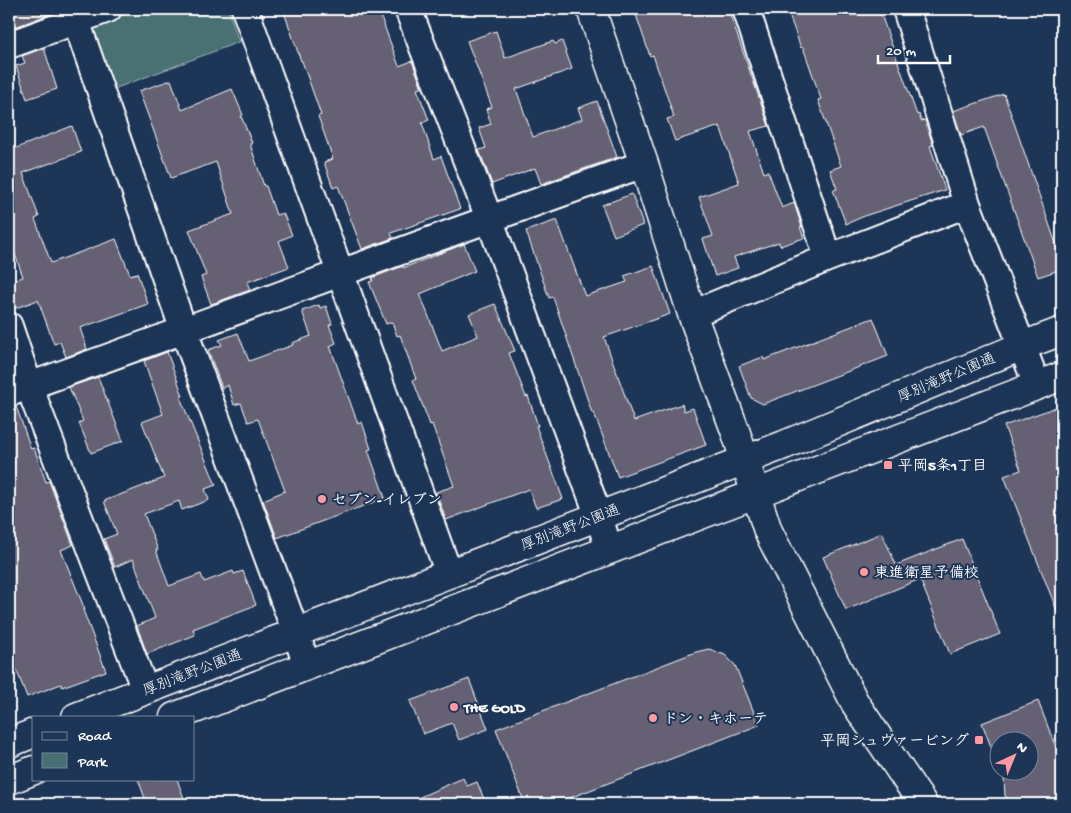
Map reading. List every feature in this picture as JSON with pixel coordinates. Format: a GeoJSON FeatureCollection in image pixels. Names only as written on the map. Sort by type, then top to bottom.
{"type":"FeatureCollection","features":[{"type":"Feature","properties":{"kind":"main road"},"geometry":{"type":"LineString","coordinates":[[591,9],[644,164],[692,314],[736,433],[768,531],[855,703],[923,804]]}},
{"type":"Feature","properties":{"kind":"main road","name":"厚別滝野公園通"},"geometry":{"type":"LineString","coordinates":[[79,716],[744,460],[1022,346],[1062,332]]}},
{"type":"Feature","properties":{"kind":"main road"},"geometry":{"type":"LineString","coordinates":[[177,716],[1062,376]]}},
{"type":"Feature","properties":{"kind":"main road"},"geometry":{"type":"LineString","coordinates":[[9,743],[32,734]]}},
{"type":"Feature","properties":{"kind":"street"},"geometry":{"type":"LineString","coordinates":[[9,45],[74,15],[108,9]]}},
{"type":"Feature","properties":{"kind":"street"},"geometry":{"type":"LineString","coordinates":[[246,9],[449,574]]}},
{"type":"Feature","properties":{"kind":"street"},"geometry":{"type":"LineString","coordinates":[[408,9],[489,218],[599,516],[609,549]]}},
{"type":"Feature","properties":{"kind":"street"},"geometry":{"type":"LineString","coordinates":[[746,9],[828,258]]}},
{"type":"Feature","properties":{"kind":"street"},"geometry":{"type":"LineString","coordinates":[[906,9],[966,204],[1037,385]]}},
{"type":"Feature","properties":{"kind":"street"},"geometry":{"type":"LineString","coordinates":[[74,15],[184,331],[307,666]]}},
{"type":"Feature","properties":{"kind":"street"},"geometry":{"type":"LineString","coordinates":[[19,389],[184,331],[489,218],[644,164]]}},
{"type":"Feature","properties":{"kind":"street"},"geometry":{"type":"LineString","coordinates":[[692,314],[966,204]]}},
{"type":"Feature","properties":{"kind":"street"},"geometry":{"type":"LineString","coordinates":[[9,326],[19,389],[145,690]]}},
{"type":"Feature","properties":{"kind":"green space"},"geometry":{"type":"Polygon","coordinates":[[[138,9],[228,9],[239,42],[111,90],[91,27],[138,9]]]}},
{"type":"Feature","properties":{"kind":"building"},"geometry":{"type":"Polygon","coordinates":[[[9,9],[57,9],[58,11],[12,28],[9,19],[9,9]]]}},
{"type":"Feature","properties":{"kind":"building"},"geometry":{"type":"Polygon","coordinates":[[[283,9],[378,9],[399,66],[412,61],[422,88],[417,89],[429,120],[422,123],[434,159],[441,156],[460,209],[391,233],[393,238],[362,249],[338,186],[333,188],[324,162],[333,159],[318,116],[321,115],[283,9]]]}},
{"type":"Feature","properties":{"kind":"building"},"geometry":{"type":"Polygon","coordinates":[[[634,9],[728,9],[769,126],[750,131],[764,173],[768,171],[782,208],[794,203],[804,238],[780,246],[779,242],[734,257],[738,268],[715,276],[703,239],[713,236],[699,197],[739,183],[720,126],[675,141],[667,119],[674,117],[653,55],[650,56],[634,9]]]}},
{"type":"Feature","properties":{"kind":"building"},"geometry":{"type":"Polygon","coordinates":[[[787,9],[879,9],[917,115],[919,114],[921,121],[925,120],[933,145],[930,146],[945,190],[867,215],[846,224],[833,190],[837,189],[830,170],[841,166],[818,100],[821,99],[803,47],[801,48],[787,9]]]}},
{"type":"Feature","properties":{"kind":"building"},"geometry":{"type":"Polygon","coordinates":[[[496,31],[505,58],[553,41],[555,44],[562,41],[572,69],[516,89],[533,137],[582,119],[578,108],[597,101],[617,157],[541,184],[535,168],[492,184],[479,150],[486,148],[479,128],[491,124],[486,109],[492,107],[467,41],[496,31]]]}},
{"type":"Feature","properties":{"kind":"building"},"geometry":{"type":"Polygon","coordinates":[[[44,48],[57,89],[27,99],[16,66],[25,63],[22,56],[44,48]]]}},
{"type":"Feature","properties":{"kind":"building"},"geometry":{"type":"Polygon","coordinates":[[[171,80],[182,110],[232,89],[243,115],[241,116],[252,143],[250,144],[264,186],[266,186],[276,215],[283,213],[292,235],[279,241],[289,267],[247,282],[250,290],[211,304],[201,277],[206,275],[189,230],[233,214],[216,162],[171,178],[139,91],[171,80]]]}},
{"type":"Feature","properties":{"kind":"building"},"geometry":{"type":"Polygon","coordinates":[[[1004,94],[1062,261],[1062,269],[1038,277],[984,127],[961,135],[953,111],[1004,94]]]}},
{"type":"Feature","properties":{"kind":"building"},"geometry":{"type":"Polygon","coordinates":[[[72,126],[81,152],[23,173],[39,217],[35,219],[51,263],[116,239],[130,275],[137,273],[148,304],[80,328],[87,349],[66,357],[60,342],[54,344],[38,300],[13,309],[9,298],[9,282],[23,277],[9,237],[9,141],[11,141],[14,149],[72,126]]]}},
{"type":"Feature","properties":{"kind":"building"},"geometry":{"type":"Polygon","coordinates":[[[632,194],[643,225],[614,236],[602,205],[632,194]]]}},
{"type":"Feature","properties":{"kind":"building"},"geometry":{"type":"Polygon","coordinates":[[[557,220],[585,296],[627,282],[624,276],[653,266],[670,314],[604,337],[634,421],[682,404],[684,411],[693,408],[706,445],[618,477],[594,413],[592,413],[553,297],[549,298],[526,231],[557,220]]]}},
{"type":"Feature","properties":{"kind":"building"},"geometry":{"type":"Polygon","coordinates":[[[464,244],[475,271],[420,294],[442,351],[478,336],[469,314],[495,304],[515,351],[509,353],[526,397],[528,396],[538,426],[536,426],[563,499],[536,508],[529,489],[446,520],[436,492],[454,486],[432,424],[430,425],[413,380],[416,379],[400,335],[397,336],[392,322],[386,324],[369,282],[373,281],[372,278],[464,244]]]}},
{"type":"Feature","properties":{"kind":"building"},"geometry":{"type":"Polygon","coordinates":[[[319,305],[320,308],[326,306],[332,324],[329,325],[336,343],[330,346],[358,424],[362,422],[371,449],[368,450],[385,498],[277,538],[263,500],[285,491],[258,419],[248,422],[241,403],[234,405],[228,385],[222,388],[208,350],[222,345],[219,340],[238,333],[249,361],[293,345],[292,343],[311,336],[302,311],[319,305]]]}},
{"type":"Feature","properties":{"kind":"building"},"geometry":{"type":"Polygon","coordinates":[[[873,318],[888,356],[763,404],[751,398],[739,366],[763,357],[764,360],[873,318]]]}},
{"type":"Feature","properties":{"kind":"building"},"geometry":{"type":"Polygon","coordinates":[[[167,352],[183,396],[180,397],[216,485],[205,489],[209,500],[182,510],[179,501],[144,514],[158,550],[156,550],[169,586],[201,574],[204,582],[233,571],[234,574],[243,571],[256,605],[193,629],[195,635],[147,654],[137,626],[155,618],[133,559],[115,567],[104,539],[117,534],[104,501],[164,478],[142,422],[163,414],[144,361],[167,352]]]}},
{"type":"Feature","properties":{"kind":"building"},"geometry":{"type":"Polygon","coordinates":[[[98,377],[123,441],[91,453],[79,423],[83,421],[69,387],[98,377]]]}},
{"type":"Feature","properties":{"kind":"building"},"geometry":{"type":"Polygon","coordinates":[[[1062,405],[1061,621],[1004,476],[1021,470],[1004,426],[1062,405]]]}},
{"type":"Feature","properties":{"kind":"building"},"geometry":{"type":"Polygon","coordinates":[[[16,406],[31,449],[34,448],[46,482],[49,481],[73,545],[61,550],[85,610],[83,610],[106,671],[62,687],[61,684],[27,697],[9,651],[9,408],[16,406]]]}},
{"type":"Feature","properties":{"kind":"building"},"geometry":{"type":"Polygon","coordinates":[[[882,533],[896,565],[962,539],[1000,634],[950,654],[920,579],[846,610],[823,557],[882,533]]]}},
{"type":"Feature","properties":{"kind":"building"},"geometry":{"type":"Polygon","coordinates":[[[709,649],[725,655],[735,665],[759,725],[554,804],[525,804],[496,729],[696,652],[709,649]]]}},
{"type":"Feature","properties":{"kind":"building"},"geometry":{"type":"Polygon","coordinates":[[[469,679],[488,729],[459,740],[452,723],[423,734],[410,701],[469,679]]]}},
{"type":"Feature","properties":{"kind":"building"},"geometry":{"type":"Polygon","coordinates":[[[1038,701],[1062,763],[1062,804],[1044,804],[1043,801],[1019,804],[1012,803],[1005,796],[1004,780],[1038,780],[1038,730],[988,730],[988,739],[982,723],[1038,701]]]}},
{"type":"Feature","properties":{"kind":"building"},"geometry":{"type":"Polygon","coordinates":[[[463,778],[467,786],[477,782],[486,804],[404,804],[463,778]]]}},
{"type":"Feature","properties":{"kind":"building"},"geometry":{"type":"Polygon","coordinates":[[[138,780],[177,780],[186,804],[147,804],[138,780]]]}},
{"type":"Feature","properties":{"kind":"place","name":"平岡5条1丁目"},"geometry":{"type":"Point","coordinates":[888,465]}},
{"type":"Feature","properties":{"kind":"place","name":"セブン-イレブン"},"geometry":{"type":"Point","coordinates":[322,499]}},
{"type":"Feature","properties":{"kind":"place","name":"東進衛星予備校"},"geometry":{"type":"Point","coordinates":[864,572]}},
{"type":"Feature","properties":{"kind":"place","name":"THE GOLD"},"geometry":{"type":"Point","coordinates":[454,707]}},
{"type":"Feature","properties":{"kind":"place","name":"ドン・キホーテ"},"geometry":{"type":"Point","coordinates":[653,718]}},
{"type":"Feature","properties":{"kind":"place","name":"平岡シュヴァービング"},"geometry":{"type":"Point","coordinates":[979,740]}}]}
